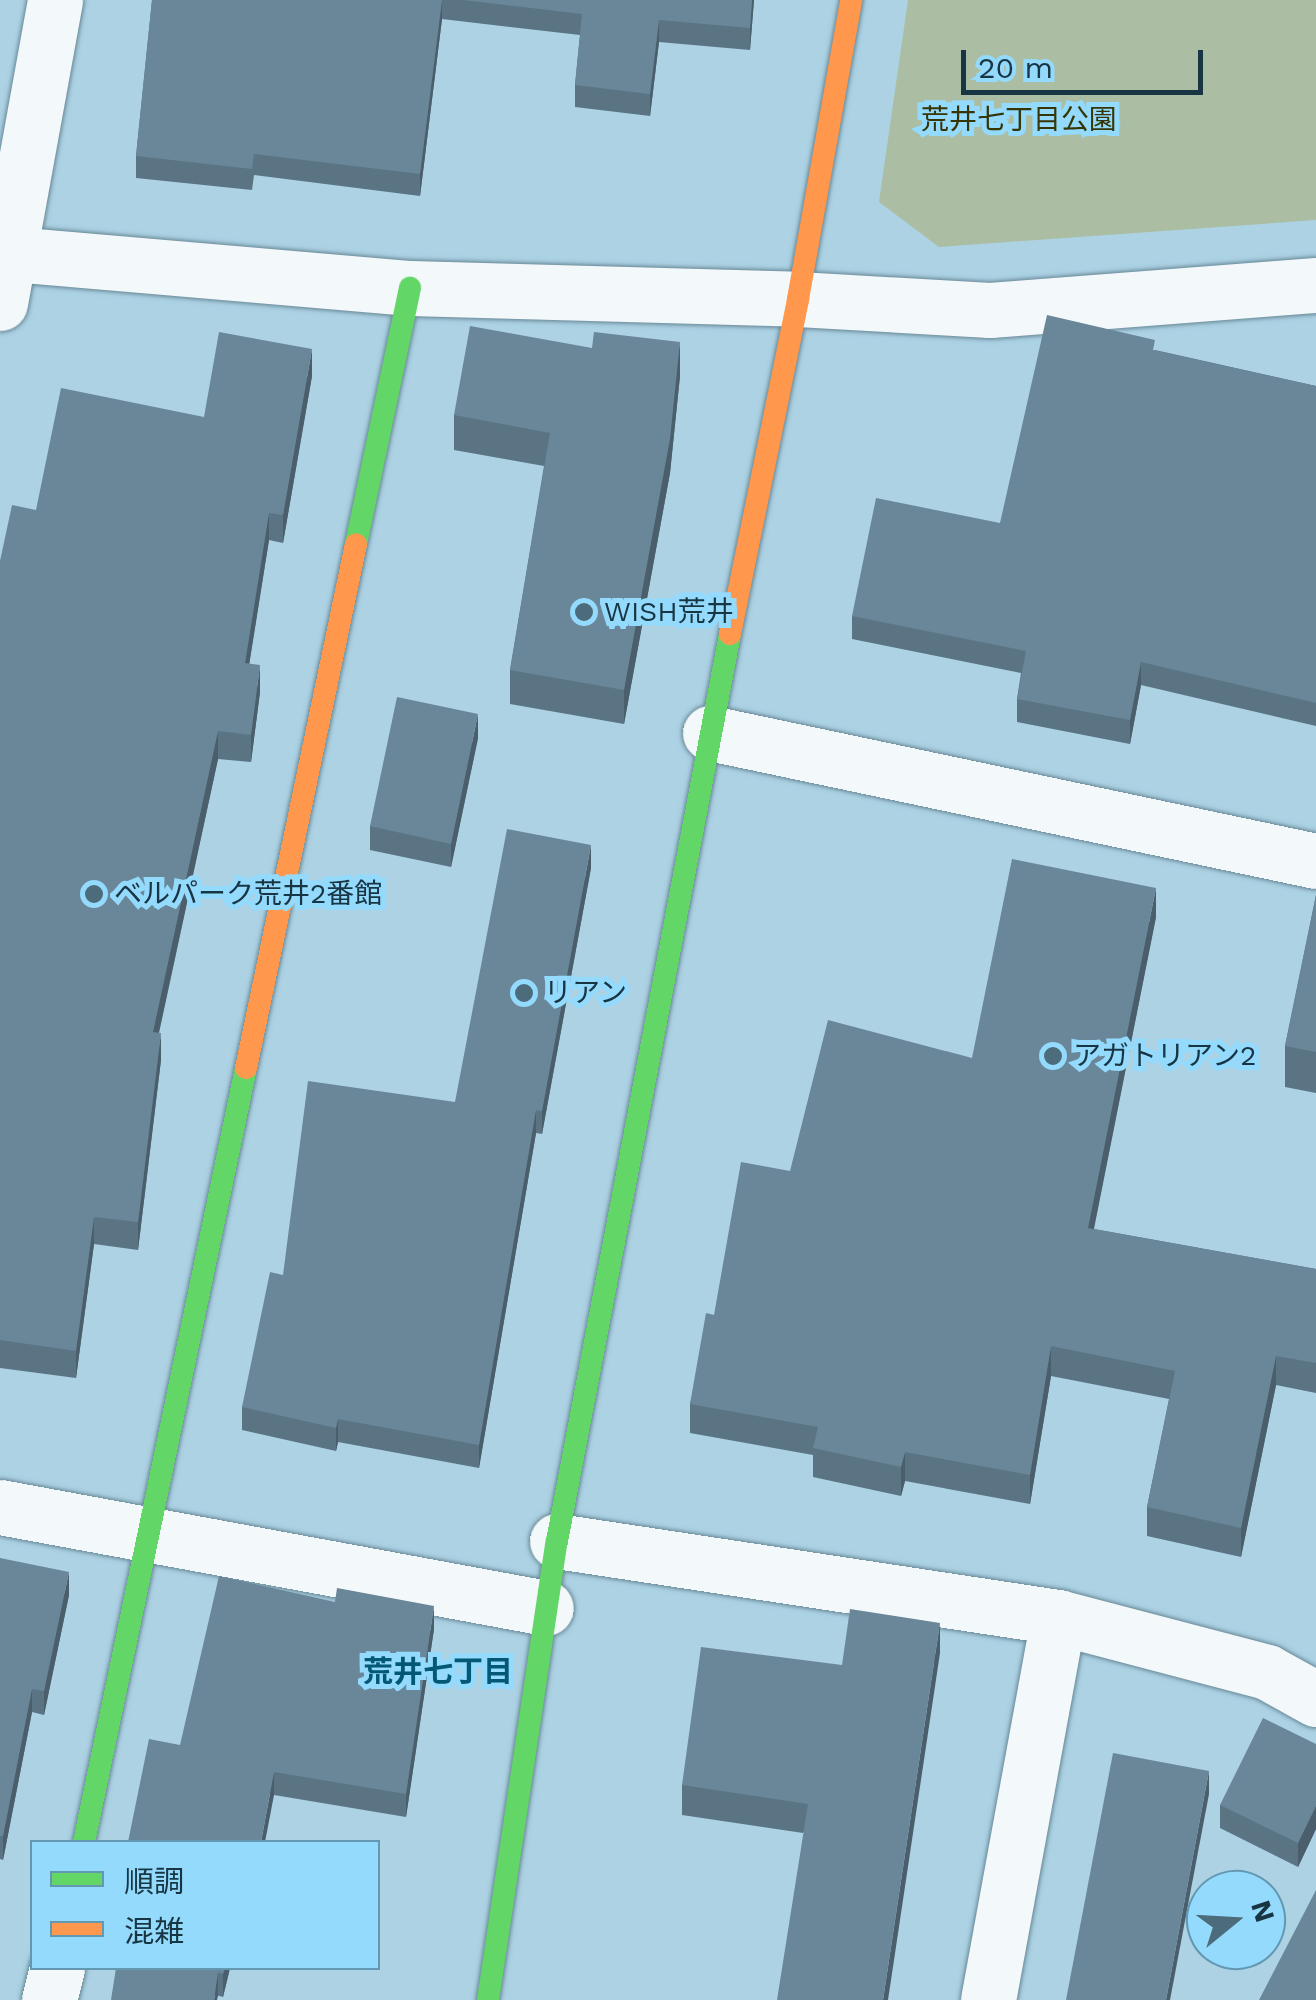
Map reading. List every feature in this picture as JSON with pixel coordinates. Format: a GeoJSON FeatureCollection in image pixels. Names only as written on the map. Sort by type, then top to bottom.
{"type":"FeatureCollection","features":[{"type":"Feature","properties":{"kind":"street"},"geometry":{"type":"LineString","coordinates":[[55,0],[4,270],[410,288],[798,299],[990,310],[1316,285]]}},
{"type":"Feature","properties":{"kind":"street"},"geometry":{"type":"LineString","coordinates":[[488,2000],[557,1542],[710,732],[798,299],[851,0]]}},
{"type":"Feature","properties":{"kind":"street"},"geometry":{"type":"LineString","coordinates":[[84,1840],[410,288]]}},
{"type":"Feature","properties":{"kind":"street"},"geometry":{"type":"LineString","coordinates":[[710,732],[1316,861]]}},
{"type":"Feature","properties":{"kind":"street"},"geometry":{"type":"LineString","coordinates":[[0,1506],[546,1608]]}},
{"type":"Feature","properties":{"kind":"street"},"geometry":{"type":"LineString","coordinates":[[557,1542],[1058,1617],[1267,1672],[1316,1699]]}},
{"type":"Feature","properties":{"kind":"street"},"geometry":{"type":"LineString","coordinates":[[988,2000],[1058,1617]]}},
{"type":"Feature","properties":{"kind":"street"},"geometry":{"type":"LineString","coordinates":[[50,2000],[56,1970]]}},
{"type":"Feature","properties":{"kind":"green space","name":"荒井七丁目公園"},"geometry":{"type":"Polygon","coordinates":[[[908,0],[1316,0],[1316,220],[939,247],[879,202],[908,0]]]}},
{"type":"Feature","properties":{"kind":"building"},"geometry":{"type":"Polygon","coordinates":[[[152,0],[442,0],[420,174],[254,154],[252,169],[136,156],[152,0]]]}},
{"type":"Feature","properties":{"kind":"building"},"geometry":{"type":"Polygon","coordinates":[[[463,0],[752,0],[750,28],[659,20],[650,94],[575,85],[582,14],[463,0]]]}},
{"type":"Feature","properties":{"kind":"building"},"geometry":{"type":"Polygon","coordinates":[[[1047,315],[1155,340],[1153,350],[1316,386],[1316,703],[1141,662],[1130,720],[1017,699],[1026,651],[852,616],[876,498],[1000,523],[1047,315]]]}},
{"type":"Feature","properties":{"kind":"building"},"geometry":{"type":"Polygon","coordinates":[[[470,326],[592,348],[594,332],[680,342],[670,439],[624,690],[510,670],[550,433],[454,415],[470,326]]]}},
{"type":"Feature","properties":{"kind":"building"},"geometry":{"type":"Polygon","coordinates":[[[219,332],[312,349],[283,515],[269,513],[245,663],[260,665],[251,735],[218,731],[153,1032],[161,1033],[138,1222],[94,1217],[76,1351],[0,1340],[0,561],[12,505],[36,510],[61,388],[204,417],[219,332]]]}},
{"type":"Feature","properties":{"kind":"building"},"geometry":{"type":"Polygon","coordinates":[[[397,697],[478,714],[451,844],[370,826],[397,697]]]}},
{"type":"Feature","properties":{"kind":"building"},"geometry":{"type":"Polygon","coordinates":[[[507,829],[591,845],[542,1111],[536,1110],[479,1445],[338,1419],[336,1428],[242,1407],[270,1272],[283,1275],[308,1081],[455,1102],[507,829]]]}},
{"type":"Feature","properties":{"kind":"building"},"geometry":{"type":"Polygon","coordinates":[[[1012,859],[1156,888],[1088,1228],[1316,1269],[1316,1363],[1276,1356],[1241,1528],[1147,1507],[1175,1371],[1051,1346],[1030,1475],[905,1452],[901,1467],[813,1448],[818,1427],[690,1404],[706,1313],[714,1315],[741,1162],[790,1171],[828,1020],[972,1058],[1012,859]]]}},
{"type":"Feature","properties":{"kind":"building"},"geometry":{"type":"Polygon","coordinates":[[[1316,895],[1316,1052],[1285,1046],[1316,895]]]}},
{"type":"Feature","properties":{"kind":"building"},"geometry":{"type":"Polygon","coordinates":[[[0,1558],[69,1572],[44,1691],[32,1689],[3,1836],[0,1836],[0,1558]]]}},
{"type":"Feature","properties":{"kind":"building"},"geometry":{"type":"Polygon","coordinates":[[[219,1576],[335,1602],[337,1588],[434,1606],[406,1794],[274,1772],[261,1840],[128,1840],[149,1739],[180,1745],[219,1576]]]}},
{"type":"Feature","properties":{"kind":"building"},"geometry":{"type":"Polygon","coordinates":[[[850,1609],[940,1623],[883,2000],[777,2000],[808,1804],[682,1785],[701,1647],[842,1665],[850,1609]]]}},
{"type":"Feature","properties":{"kind":"building"},"geometry":{"type":"Polygon","coordinates":[[[1263,1718],[1316,1744],[1316,1806],[1298,1843],[1220,1805],[1263,1718]]]}},
{"type":"Feature","properties":{"kind":"building"},"geometry":{"type":"Polygon","coordinates":[[[1113,1753],[1209,1771],[1190,1870],[1186,1870],[1186,1893],[1166,2000],[1066,2000],[1113,1753]]]}},
{"type":"Feature","properties":{"kind":"building"},"geometry":{"type":"Polygon","coordinates":[[[1316,1890],[1316,2000],[1259,2000],[1275,1970],[1286,1970],[1286,1948],[1316,1890]]]}},
{"type":"Feature","properties":{"kind":"building"},"geometry":{"type":"Polygon","coordinates":[[[116,1970],[224,1970],[223,1974],[218,1972],[214,2000],[111,2000],[116,1970]]]}},
{"type":"Feature","properties":{"kind":"traffic: fast"},"geometry":{"type":"LineString","coordinates":[[356,544],[410,288]]}},
{"type":"Feature","properties":{"kind":"traffic: fast"},"geometry":{"type":"LineString","coordinates":[[488,2000],[557,1541],[730,634]]}},
{"type":"Feature","properties":{"kind":"traffic: fast"},"geometry":{"type":"LineString","coordinates":[[84,1840],[246,1068]]}},
{"type":"Feature","properties":{"kind":"traffic: slow"},"geometry":{"type":"LineString","coordinates":[[730,634],[798,299],[851,0]]}},
{"type":"Feature","properties":{"kind":"traffic: slow"},"geometry":{"type":"LineString","coordinates":[[246,1068],[356,544]]}},
{"type":"Feature","properties":{"kind":"place","name":"WISH荒井"},"geometry":{"type":"Point","coordinates":[584,612]}},
{"type":"Feature","properties":{"kind":"place","name":"ベルパーク荒井2番館"},"geometry":{"type":"Point","coordinates":[94,894]}},
{"type":"Feature","properties":{"kind":"place","name":"リアン"},"geometry":{"type":"Point","coordinates":[524,993]}},
{"type":"Feature","properties":{"kind":"place","name":"アガトリアン2"},"geometry":{"type":"Point","coordinates":[1053,1056]}},
{"type":"Feature","properties":{"kind":"district","name":"荒井七丁目"},"geometry":{"type":"Point","coordinates":[438,1672]}}]}
